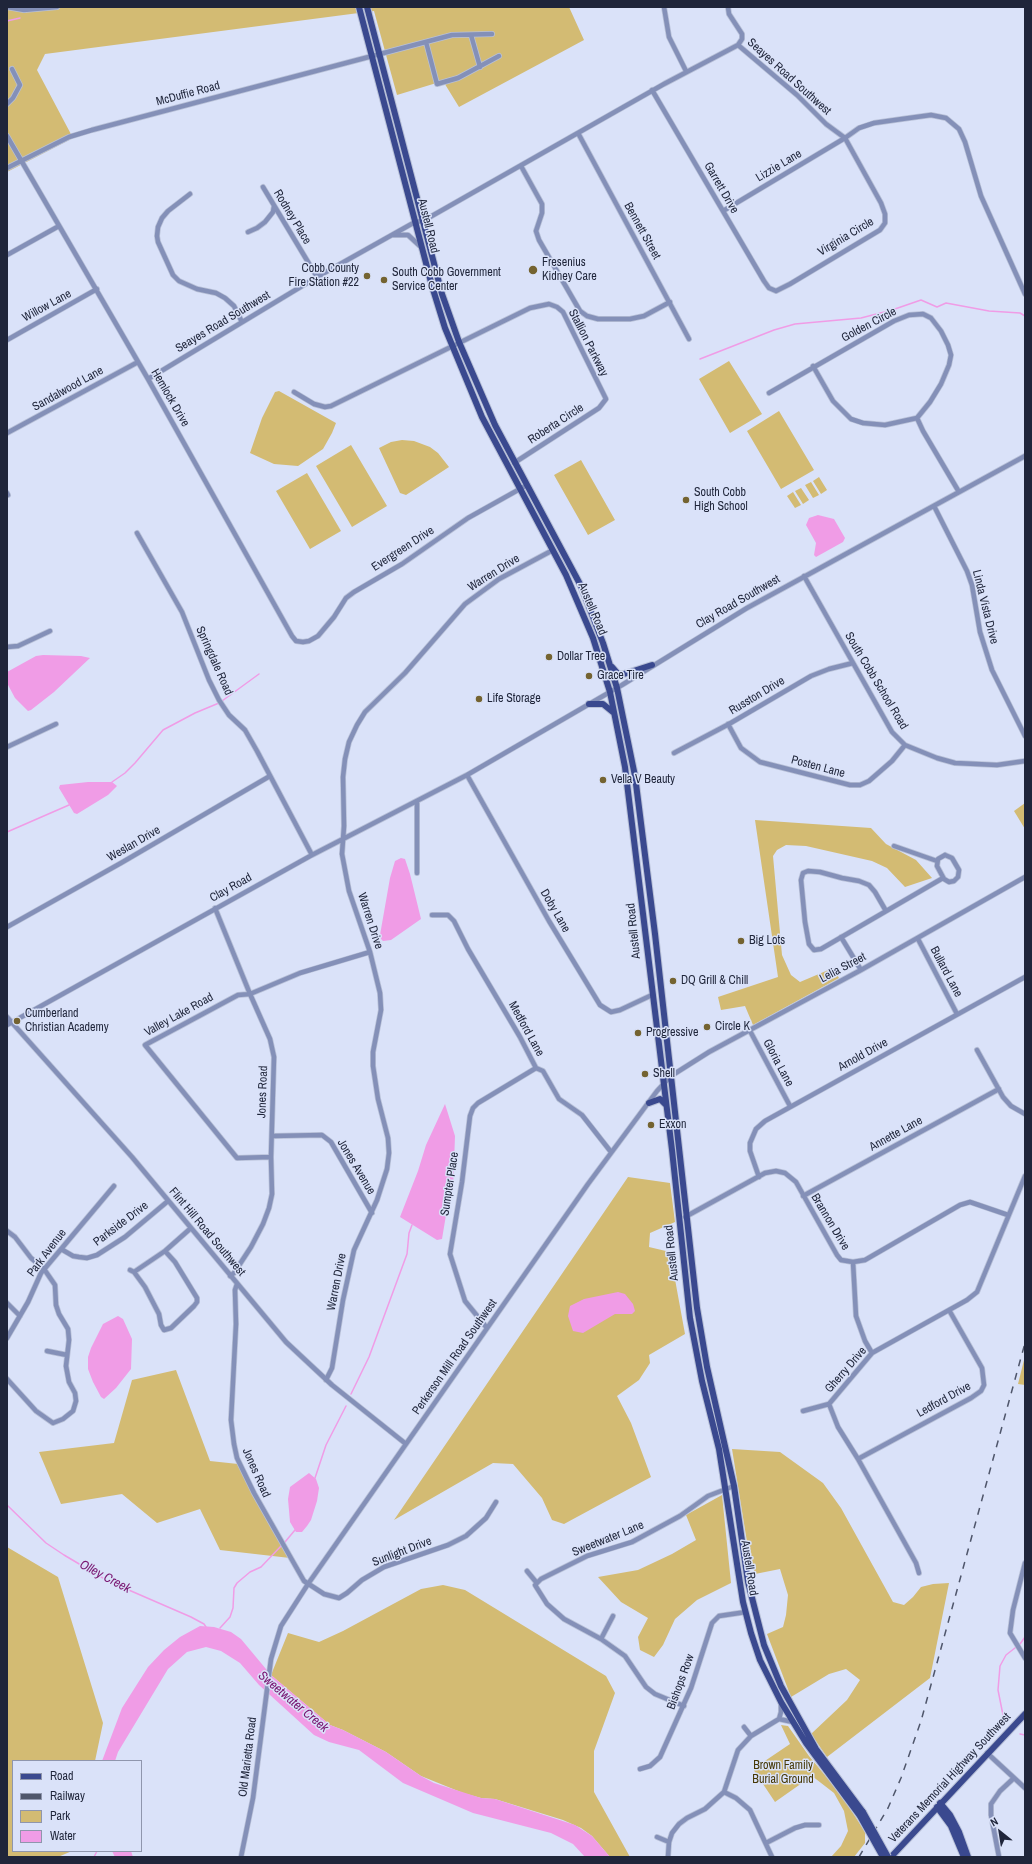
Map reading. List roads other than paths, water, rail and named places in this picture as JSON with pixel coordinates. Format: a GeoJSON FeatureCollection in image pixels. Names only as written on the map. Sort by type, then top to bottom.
{"type":"FeatureCollection","features":[{"type":"Feature","properties":{"kind":"main road","name":"Austell Road"},"geometry":{"type":"LineString","coordinates":[[358,7],[435,298],[452,347],[479,411],[553,550],[589,626],[610,692],[625,767],[693,1337],[719,1449],[746,1612],[760,1660],[792,1722],[824,1769],[862,1814],[883,1857]]}},
{"type":"Feature","properties":{"kind":"main road","name":"Austell Road"},"geometry":{"type":"LineString","coordinates":[[367,7],[442,294],[459,342],[479,391],[514,463],[581,586],[617,688],[634,776],[701,1332],[707,1367],[734,1486],[748,1582],[757,1623],[769,1659],[787,1698],[816,1749],[862,1814],[888,1857]]}},
{"type":"Feature","properties":{"kind":"main road"},"geometry":{"type":"LineString","coordinates":[[610,665],[618,674],[624,674],[652,665]]}},
{"type":"Feature","properties":{"kind":"main road"},"geometry":{"type":"LineString","coordinates":[[589,704],[603,704],[615,714]]}},
{"type":"Feature","properties":{"kind":"main road"},"geometry":{"type":"LineString","coordinates":[[648,1102],[660,1099],[666,1105]]}},
{"type":"Feature","properties":{"kind":"main road","name":"Veterans Memorial Highway Southwest"},"geometry":{"type":"LineString","coordinates":[[891,1857],[938,1805],[1025,1714]]}},
{"type":"Feature","properties":{"kind":"main road"},"geometry":{"type":"LineString","coordinates":[[938,1805],[954,1830],[964,1857]]}},
{"type":"Feature","properties":{"kind":"main road"},"geometry":{"type":"LineString","coordinates":[[938,1805],[950,1815],[960,1832],[968,1857]]}},
{"type":"Feature","properties":{"kind":"street"},"geometry":{"type":"LineString","coordinates":[[7,7],[24,10],[57,7]]}},
{"type":"Feature","properties":{"kind":"street"},"geometry":{"type":"LineString","coordinates":[[664,7],[669,37],[686,71]]}},
{"type":"Feature","properties":{"kind":"street"},"geometry":{"type":"LineString","coordinates":[[728,7],[729,14],[742,34],[742,39],[738,45]]}},
{"type":"Feature","properties":{"kind":"street","name":"McDuffie Road"},"geometry":{"type":"LineString","coordinates":[[7,168],[70,137],[92,130],[452,35],[492,34]]}},
{"type":"Feature","properties":{"kind":"street"},"geometry":{"type":"LineString","coordinates":[[471,35],[480,68]]}},
{"type":"Feature","properties":{"kind":"street"},"geometry":{"type":"LineString","coordinates":[[426,42],[437,84],[458,78],[480,68],[499,56]]}},
{"type":"Feature","properties":{"kind":"street","name":"Seayes Road Southwest"},"geometry":{"type":"LineString","coordinates":[[148,379],[317,277],[391,235],[415,222],[423,221],[686,71],[738,45],[797,95],[826,124],[845,138]]}},
{"type":"Feature","properties":{"kind":"street"},"geometry":{"type":"LineString","coordinates":[[7,104],[13,98],[20,85],[12,69]]}},
{"type":"Feature","properties":{"kind":"street","name":"Garrett Drive"},"geometry":{"type":"LineString","coordinates":[[652,90],[764,281],[769,288],[776,291]]}},
{"type":"Feature","properties":{"kind":"street"},"geometry":{"type":"LineString","coordinates":[[845,138],[859,128],[884,121],[930,115],[946,118],[950,121],[959,129],[965,142],[981,196],[1023,285],[1025,294]]}},
{"type":"Feature","properties":{"kind":"street","name":"Bennett Street"},"geometry":{"type":"LineString","coordinates":[[578,133],[689,338]]}},
{"type":"Feature","properties":{"kind":"street","name":"Hemlock Drive"},"geometry":{"type":"LineString","coordinates":[[7,136],[148,379],[292,636],[296,641],[303,642]]}},
{"type":"Feature","properties":{"kind":"street","name":"Lizzie Lane"},"geometry":{"type":"LineString","coordinates":[[723,212],[845,138]]}},
{"type":"Feature","properties":{"kind":"street","name":"Virginia Circle"},"geometry":{"type":"LineString","coordinates":[[776,291],[880,230],[885,223],[885,214],[881,203],[845,138]]}},
{"type":"Feature","properties":{"kind":"street"},"geometry":{"type":"LineString","coordinates":[[521,166],[542,204],[542,212],[536,231],[539,240],[580,311],[587,316],[598,319],[630,319],[644,316],[670,302]]}},
{"type":"Feature","properties":{"kind":"street","name":"Rodney Place"},"geometry":{"type":"LineString","coordinates":[[263,187],[317,277]]}},
{"type":"Feature","properties":{"kind":"street"},"geometry":{"type":"LineString","coordinates":[[190,194],[168,211],[162,218],[156,236],[158,242],[173,275],[179,281],[197,289],[216,293],[225,298],[234,306],[242,322]]}},
{"type":"Feature","properties":{"kind":"street"},"geometry":{"type":"LineString","coordinates":[[248,232],[265,222],[273,212],[274,206]]}},
{"type":"Feature","properties":{"kind":"street"},"geometry":{"type":"LineString","coordinates":[[7,255],[59,226]]}},
{"type":"Feature","properties":{"kind":"street"},"geometry":{"type":"LineString","coordinates":[[391,235],[408,235],[416,241],[422,249]]}},
{"type":"Feature","properties":{"kind":"street","name":"Willow Lane"},"geometry":{"type":"LineString","coordinates":[[7,340],[97,290]]}},
{"type":"Feature","properties":{"kind":"street","name":"Stallion Parkway"},"geometry":{"type":"LineString","coordinates":[[294,392],[314,404],[325,407],[331,406],[530,308],[550,304],[563,312],[606,399]]}},
{"type":"Feature","properties":{"kind":"street","name":"Golden Circle"},"geometry":{"type":"LineString","coordinates":[[769,393],[813,366],[894,321],[914,314],[927,315],[932,318],[941,331],[948,345],[950,355],[949,365],[941,384],[917,418]]}},
{"type":"Feature","properties":{"kind":"street","name":"Sandalwood Lane"},"geometry":{"type":"LineString","coordinates":[[7,433],[138,362]]}},
{"type":"Feature","properties":{"kind":"street"},"geometry":{"type":"LineString","coordinates":[[813,366],[833,401],[851,419],[863,423],[885,425],[917,418],[959,492]]}},
{"type":"Feature","properties":{"kind":"street","name":"Roberta Circle"},"geometry":{"type":"LineString","coordinates":[[514,463],[600,408],[606,399]]}},
{"type":"Feature","properties":{"kind":"street","name":"Clay Road Southwest"},"geometry":{"type":"LineString","coordinates":[[467,775],[617,688],[652,665],[747,608],[1025,456]]}},
{"type":"Feature","properties":{"kind":"street","name":"Evergreen Drive"},"geometry":{"type":"LineString","coordinates":[[303,642],[309,641],[318,636],[341,608],[346,598],[354,592],[396,567],[468,518],[527,485]]}},
{"type":"Feature","properties":{"kind":"street","name":"Linda Vista Drive"},"geometry":{"type":"LineString","coordinates":[[934,506],[967,571],[972,585],[980,632],[992,670],[1025,736]]}},
{"type":"Feature","properties":{"kind":"street","name":"Springdale Road"},"geometry":{"type":"LineString","coordinates":[[137,533],[182,612],[208,680],[229,715],[244,730],[312,855]]}},
{"type":"Feature","properties":{"kind":"street","name":"Warren Drive"},"geometry":{"type":"LineString","coordinates":[[326,1380],[332,1368],[343,1300],[354,1250],[372,1213],[387,1169],[389,1153],[388,1138],[378,1099],[373,1066],[373,1052],[381,1010],[380,993],[370,952],[349,891],[342,854],[345,759],[356,725],[365,712],[405,673],[465,604],[499,579],[553,550]]}},
{"type":"Feature","properties":{"kind":"street","name":"South Cobb School Road"},"geometry":{"type":"LineString","coordinates":[[804,576],[892,732],[905,744],[937,758],[955,763],[1007,764],[1025,761]]}},
{"type":"Feature","properties":{"kind":"street"},"geometry":{"type":"LineString","coordinates":[[7,647],[18,646],[50,631]]}},
{"type":"Feature","properties":{"kind":"street","name":"Russton Drive"},"geometry":{"type":"LineString","coordinates":[[674,753],[811,676],[829,669],[853,663]]}},
{"type":"Feature","properties":{"kind":"street"},"geometry":{"type":"LineString","coordinates":[[7,747],[56,724]]}},
{"type":"Feature","properties":{"kind":"street","name":"Posten Lane"},"geometry":{"type":"LineString","coordinates":[[728,724],[741,748],[760,762],[850,785],[860,785],[869,781],[892,761],[905,744]]}},
{"type":"Feature","properties":{"kind":"street","name":"Clay Road"},"geometry":{"type":"LineString","coordinates":[[9,1024],[312,855],[467,775]]}},
{"type":"Feature","properties":{"kind":"street","name":"Doby Lane"},"geometry":{"type":"LineString","coordinates":[[467,775],[542,908],[600,1005],[611,1012],[620,1010],[652,995]]}},
{"type":"Feature","properties":{"kind":"street","name":"Weslan Drive"},"geometry":{"type":"LineString","coordinates":[[7,927],[121,863],[270,776]]}},
{"type":"Feature","properties":{"kind":"street"},"geometry":{"type":"LineString","coordinates":[[417,802],[417,873]]}},
{"type":"Feature","properties":{"kind":"street"},"geometry":{"type":"LineString","coordinates":[[894,846],[937,861]]}},
{"type":"Feature","properties":{"kind":"street"},"geometry":{"type":"LineString","coordinates":[[942,855],[948,855],[952,858],[959,870],[958,877],[954,881],[949,882],[943,878],[937,866],[937,861],[942,855]]}},
{"type":"Feature","properties":{"kind":"street"},"geometry":{"type":"LineString","coordinates":[[886,911],[869,885],[859,881],[820,872],[808,871],[802,873],[801,880],[805,922],[809,944],[814,950],[821,949],[943,878]]}},
{"type":"Feature","properties":{"kind":"street","name":"Lelia Street"},"geometry":{"type":"LineString","coordinates":[[671,1076],[749,1029],[918,939],[1025,877]]}},
{"type":"Feature","properties":{"kind":"street","name":"Jones Road"},"geometry":{"type":"LineString","coordinates":[[215,908],[270,1039],[274,1057],[271,1157],[272,1194],[269,1208],[251,1247],[234,1273],[230,1276]]}},
{"type":"Feature","properties":{"kind":"street","name":"Medford Lane"},"geometry":{"type":"LineString","coordinates":[[432,915],[448,915],[454,921],[468,949],[520,1037],[536,1068],[544,1071],[559,1099],[582,1115],[611,1152]]}},
{"type":"Feature","properties":{"kind":"street"},"geometry":{"type":"LineString","coordinates":[[841,937],[861,970]]}},
{"type":"Feature","properties":{"kind":"street","name":"Bullard Lane"},"geometry":{"type":"LineString","coordinates":[[918,939],[957,1014]]}},
{"type":"Feature","properties":{"kind":"street","name":"Valley Lake Road"},"geometry":{"type":"LineString","coordinates":[[271,1157],[237,1158],[145,1045],[224,1001],[238,995],[250,994],[300,973],[370,952]]}},
{"type":"Feature","properties":{"kind":"street","name":"Arnold Drive"},"geometry":{"type":"LineString","coordinates":[[759,1177],[750,1151],[752,1134],[765,1121],[1025,977]]}},
{"type":"Feature","properties":{"kind":"street","name":"Flint Hill Road Southwest"},"geometry":{"type":"LineString","coordinates":[[7,1016],[9,1024],[100,1120],[286,1342],[326,1380],[406,1444]]}},
{"type":"Feature","properties":{"kind":"street","name":"Gloria Lane"},"geometry":{"type":"LineString","coordinates":[[749,1029],[790,1106]]}},
{"type":"Feature","properties":{"kind":"street"},"geometry":{"type":"LineString","coordinates":[[977,1050],[999,1090],[1011,1106],[1025,1114]]}},
{"type":"Feature","properties":{"kind":"street","name":"Sumpter Place"},"geometry":{"type":"LineString","coordinates":[[487,1328],[465,1301],[450,1254],[462,1182],[470,1116],[473,1108],[478,1103],[536,1068]]}},
{"type":"Feature","properties":{"kind":"street","name":"Perkerson Mill Road Southwest"},"geometry":{"type":"LineString","coordinates":[[271,1659],[281,1626],[308,1584],[611,1152],[648,1102],[671,1076]]}},
{"type":"Feature","properties":{"kind":"street","name":"Annette Lane"},"geometry":{"type":"LineString","coordinates":[[803,1196],[999,1090]]}},
{"type":"Feature","properties":{"kind":"street","name":"Jones Avenue"},"geometry":{"type":"LineString","coordinates":[[272,1136],[322,1135],[330,1142],[372,1213]]}},
{"type":"Feature","properties":{"kind":"street","name":"Brannon Drive"},"geometry":{"type":"LineString","coordinates":[[680,1222],[687,1215],[766,1173],[776,1171],[785,1173],[796,1182],[841,1260],[853,1262],[865,1260],[960,1205],[970,1202],[1008,1215]]}},
{"type":"Feature","properties":{"kind":"street","name":"Gherry Drive"},"geometry":{"type":"LineString","coordinates":[[919,1574],[916,1563],[858,1459],[838,1427],[829,1404],[872,1353],[968,1300],[977,1292],[1025,1176]]}},
{"type":"Feature","properties":{"kind":"street","name":"Park Avenue"},"geometry":{"type":"LineString","coordinates":[[7,1338],[28,1302],[44,1269],[114,1186]]}},
{"type":"Feature","properties":{"kind":"street","name":"Parkside Drive"},"geometry":{"type":"LineString","coordinates":[[61,1250],[73,1256],[79,1257],[87,1258],[97,1255],[125,1237],[168,1201]]}},
{"type":"Feature","properties":{"kind":"street"},"geometry":{"type":"LineString","coordinates":[[165,1251],[175,1262],[197,1298],[197,1302],[171,1328],[164,1330],[161,1325],[159,1314],[145,1287],[132,1271],[165,1251],[191,1228]]}},
{"type":"Feature","properties":{"kind":"street"},"geometry":{"type":"LineString","coordinates":[[7,1231],[15,1237],[31,1258],[44,1269],[55,1285],[56,1304],[59,1314],[68,1329],[70,1340],[66,1373],[75,1393],[76,1401],[73,1411],[63,1419],[53,1423],[36,1411],[7,1379]]}},
{"type":"Feature","properties":{"kind":"street"},"geometry":{"type":"LineString","coordinates":[[853,1262],[856,1316],[865,1341],[872,1353]]}},
{"type":"Feature","properties":{"kind":"street","name":"Jones Road"},"geometry":{"type":"LineString","coordinates":[[237,1284],[235,1290],[236,1324],[231,1420],[237,1458],[262,1509],[292,1563],[304,1581],[308,1584]]}},
{"type":"Feature","properties":{"kind":"street"},"geometry":{"type":"LineString","coordinates":[[7,1303],[20,1316]]}},
{"type":"Feature","properties":{"kind":"street","name":"Ledford Drive"},"geometry":{"type":"LineString","coordinates":[[858,1459],[970,1398],[980,1391],[984,1385],[982,1368],[949,1310]]}},
{"type":"Feature","properties":{"kind":"street"},"geometry":{"type":"LineString","coordinates":[[47,1351],[67,1355]]}},
{"type":"Feature","properties":{"kind":"street"},"geometry":{"type":"LineString","coordinates":[[803,1411],[829,1404]]}},
{"type":"Feature","properties":{"kind":"street","name":"Sweetwater Lane"},"geometry":{"type":"LineString","coordinates":[[536,1582],[587,1556],[638,1540],[680,1516],[708,1496],[734,1486]]}},
{"type":"Feature","properties":{"kind":"street","name":"Sunlight Drive"},"geometry":{"type":"LineString","coordinates":[[308,1584],[333,1598],[342,1597],[362,1580],[384,1567],[448,1545],[462,1538],[486,1518],[496,1502]]}},
{"type":"Feature","properties":{"kind":"street"},"geometry":{"type":"LineString","coordinates":[[1024,1655],[1010,1633],[1013,1610],[1025,1563]]}},
{"type":"Feature","properties":{"kind":"street"},"geometry":{"type":"LineString","coordinates":[[527,1571],[536,1582],[536,1588],[554,1611],[564,1620],[601,1638],[625,1656],[646,1687],[655,1694],[684,1706]]}},
{"type":"Feature","properties":{"kind":"street","name":"Bishops Row"},"geometry":{"type":"LineString","coordinates":[[640,1769],[650,1766],[660,1757],[684,1706],[712,1623],[719,1616],[746,1612]]}},
{"type":"Feature","properties":{"kind":"street"},"geometry":{"type":"LineString","coordinates":[[601,1638],[613,1616]]}},
{"type":"Feature","properties":{"kind":"street","name":"Old Marietta Road"},"geometry":{"type":"LineString","coordinates":[[241,1857],[253,1798],[271,1659]]}},
{"type":"Feature","properties":{"kind":"street"},"geometry":{"type":"LineString","coordinates":[[668,1857],[669,1842],[679,1824],[705,1809],[724,1792],[738,1750],[751,1736],[779,1719],[781,1702]]}},
{"type":"Feature","properties":{"kind":"street"},"geometry":{"type":"LineString","coordinates":[[779,1719],[792,1722]]}},
{"type":"Feature","properties":{"kind":"street"},"geometry":{"type":"LineString","coordinates":[[744,1727],[751,1736]]}},
{"type":"Feature","properties":{"kind":"street"},"geometry":{"type":"LineString","coordinates":[[988,1753],[1025,1788]]}},
{"type":"Feature","properties":{"kind":"street"},"geometry":{"type":"LineString","coordinates":[[998,1857],[991,1815],[991,1804],[1000,1791],[1014,1778]]}},
{"type":"Feature","properties":{"kind":"street"},"geometry":{"type":"LineString","coordinates":[[724,1792],[736,1798],[750,1810],[772,1857]]}},
{"type":"Feature","properties":{"kind":"street"},"geometry":{"type":"LineString","coordinates":[[766,1843],[795,1828],[805,1825],[820,1826]]}},
{"type":"Feature","properties":{"kind":"street"},"geometry":{"type":"LineString","coordinates":[[657,1837],[669,1842]]}},
{"type":"Feature","properties":{"kind":"water"},"geometry":{"type":"Polygon","coordinates":[[[818,515],[834,519],[845,538],[843,542],[816,557],[814,555],[816,543],[806,525],[809,518],[818,515]]]}},
{"type":"Feature","properties":{"kind":"water"},"geometry":{"type":"Polygon","coordinates":[[[36,656],[81,656],[90,658],[54,692],[28,711],[15,698],[7,683],[7,672],[36,656]]]}},
{"type":"Feature","properties":{"kind":"water"},"geometry":{"type":"Polygon","coordinates":[[[88,782],[112,782],[117,786],[108,795],[77,814],[74,813],[59,788],[60,785],[88,782]]]}},
{"type":"Feature","properties":{"kind":"water"},"geometry":{"type":"Polygon","coordinates":[[[401,858],[405,859],[410,874],[421,919],[391,940],[383,941],[380,935],[390,878],[395,861],[401,858]]]}},
{"type":"Feature","properties":{"kind":"water"},"geometry":{"type":"Polygon","coordinates":[[[445,1104],[455,1136],[453,1191],[447,1200],[442,1239],[437,1240],[400,1217],[418,1171],[426,1145],[445,1104]]]}},
{"type":"Feature","properties":{"kind":"water"},"geometry":{"type":"Polygon","coordinates":[[[618,1292],[625,1294],[633,1304],[635,1311],[632,1314],[615,1314],[583,1333],[573,1331],[568,1316],[570,1306],[584,1299],[618,1292]]]}},
{"type":"Feature","properties":{"kind":"water"},"geometry":{"type":"Polygon","coordinates":[[[118,1316],[123,1319],[132,1339],[131,1369],[116,1388],[104,1399],[101,1397],[93,1382],[88,1369],[88,1357],[103,1324],[118,1316]]]}},
{"type":"Feature","properties":{"kind":"water"},"geometry":{"type":"Polygon","coordinates":[[[309,1473],[316,1479],[319,1488],[317,1501],[311,1520],[307,1526],[302,1532],[296,1532],[290,1522],[288,1499],[290,1487],[309,1473]]]}},
{"type":"Feature","properties":{"kind":"water","name":"Sweetwater Creek"},"geometry":{"type":"Polygon","coordinates":[[[200,1626],[214,1627],[231,1632],[241,1639],[271,1675],[330,1725],[386,1752],[434,1783],[481,1798],[495,1799],[575,1825],[592,1836],[610,1857],[585,1857],[573,1844],[551,1833],[473,1813],[403,1783],[359,1750],[329,1742],[314,1735],[259,1685],[240,1663],[221,1651],[206,1647],[187,1652],[168,1669],[118,1752],[115,1760],[102,1760],[122,1708],[148,1667],[164,1650],[180,1637],[200,1626]]]}},
{"type":"Feature","properties":{"kind":"water"},"geometry":{"type":"Polygon","coordinates":[[[112,1852],[131,1852],[133,1857],[115,1857],[112,1852]]]}},
{"type":"Feature","properties":{"kind":"waterway"},"geometry":{"type":"LineString","coordinates":[[7,21],[20,18]]}},
{"type":"Feature","properties":{"kind":"waterway"},"geometry":{"type":"LineString","coordinates":[[700,359],[774,330],[795,324],[861,318],[892,310],[921,300],[937,307],[946,303],[989,311],[1020,313],[1025,316]]}},
{"type":"Feature","properties":{"kind":"waterway"},"geometry":{"type":"LineString","coordinates":[[222,701],[259,674]]}},
{"type":"Feature","properties":{"kind":"waterway"},"geometry":{"type":"LineString","coordinates":[[112,782],[125,773],[135,763],[163,730],[195,713],[219,703]]}},
{"type":"Feature","properties":{"kind":"waterway"},"geometry":{"type":"LineString","coordinates":[[7,832],[69,805]]}},
{"type":"Feature","properties":{"kind":"waterway"},"geometry":{"type":"LineString","coordinates":[[351,1394],[369,1357],[407,1254],[409,1233],[412,1225]]}},
{"type":"Feature","properties":{"kind":"waterway"},"geometry":{"type":"LineString","coordinates":[[315,1478],[326,1445],[346,1406]]}},
{"type":"Feature","properties":{"kind":"waterway","name":"Olley Creek"},"geometry":{"type":"LineString","coordinates":[[7,1505],[46,1543],[64,1555],[108,1581],[191,1617],[204,1624],[206,1627]]}},
{"type":"Feature","properties":{"kind":"waterway"},"geometry":{"type":"LineString","coordinates":[[285,1542],[295,1530]]}},
{"type":"Feature","properties":{"kind":"waterway"},"geometry":{"type":"LineString","coordinates":[[220,1628],[230,1617],[233,1608],[234,1588],[237,1583],[250,1572],[261,1567],[282,1545]]}},
{"type":"Feature","properties":{"kind":"waterway"},"geometry":{"type":"LineString","coordinates":[[1004,1720],[998,1690],[1000,1666],[1006,1655],[1020,1644],[1025,1637]]}},
{"type":"Feature","properties":{"kind":"waterway"},"geometry":{"type":"LineString","coordinates":[[1020,1734],[1025,1735]]}},
{"type":"Feature","properties":{"kind":"waterway"},"geometry":{"type":"LineString","coordinates":[[94,1857],[96,1852]]}},
{"type":"Feature","properties":{"kind":"railway"},"geometry":{"type":"LineString","coordinates":[[859,1857],[888,1808],[901,1778],[921,1721],[1025,1343]]}},
{"type":"Feature","properties":{"kind":"place","name":"Fresenius Kidney Care"},"geometry":{"type":"Point","coordinates":[533,270]}},
{"type":"Feature","properties":{"kind":"place","name":"Cobb County Fire Station #22"},"geometry":{"type":"Point","coordinates":[367,276]}},
{"type":"Feature","properties":{"kind":"place","name":"South Cobb Government Service Center"},"geometry":{"type":"Point","coordinates":[384,280]}},
{"type":"Feature","properties":{"kind":"place","name":"South Cobb High School"},"geometry":{"type":"Point","coordinates":[686,500]}},
{"type":"Feature","properties":{"kind":"place","name":"Dollar Tree"},"geometry":{"type":"Point","coordinates":[549,657]}},
{"type":"Feature","properties":{"kind":"place","name":"Grace Tire"},"geometry":{"type":"Point","coordinates":[589,676]}},
{"type":"Feature","properties":{"kind":"place","name":"Life Storage"},"geometry":{"type":"Point","coordinates":[479,699]}},
{"type":"Feature","properties":{"kind":"place","name":"Vella V Beauty"},"geometry":{"type":"Point","coordinates":[603,780]}},
{"type":"Feature","properties":{"kind":"place","name":"Big Lots"},"geometry":{"type":"Point","coordinates":[741,941]}},
{"type":"Feature","properties":{"kind":"place","name":"DQ Grill & Chill"},"geometry":{"type":"Point","coordinates":[673,981]}},
{"type":"Feature","properties":{"kind":"place","name":"Cumberland Christian Academy"},"geometry":{"type":"Point","coordinates":[17,1021]}},
{"type":"Feature","properties":{"kind":"place","name":"Circle K"},"geometry":{"type":"Point","coordinates":[707,1027]}},
{"type":"Feature","properties":{"kind":"place","name":"Progressive"},"geometry":{"type":"Point","coordinates":[638,1033]}},
{"type":"Feature","properties":{"kind":"place","name":"Shell"},"geometry":{"type":"Point","coordinates":[645,1074]}},
{"type":"Feature","properties":{"kind":"place","name":"Exxon"},"geometry":{"type":"Point","coordinates":[651,1125]}},
{"type":"Feature","properties":{"kind":"park label","name":"Brown Family Burial Ground"},"geometry":{"type":"Point","coordinates":[783,1773]}}]}
